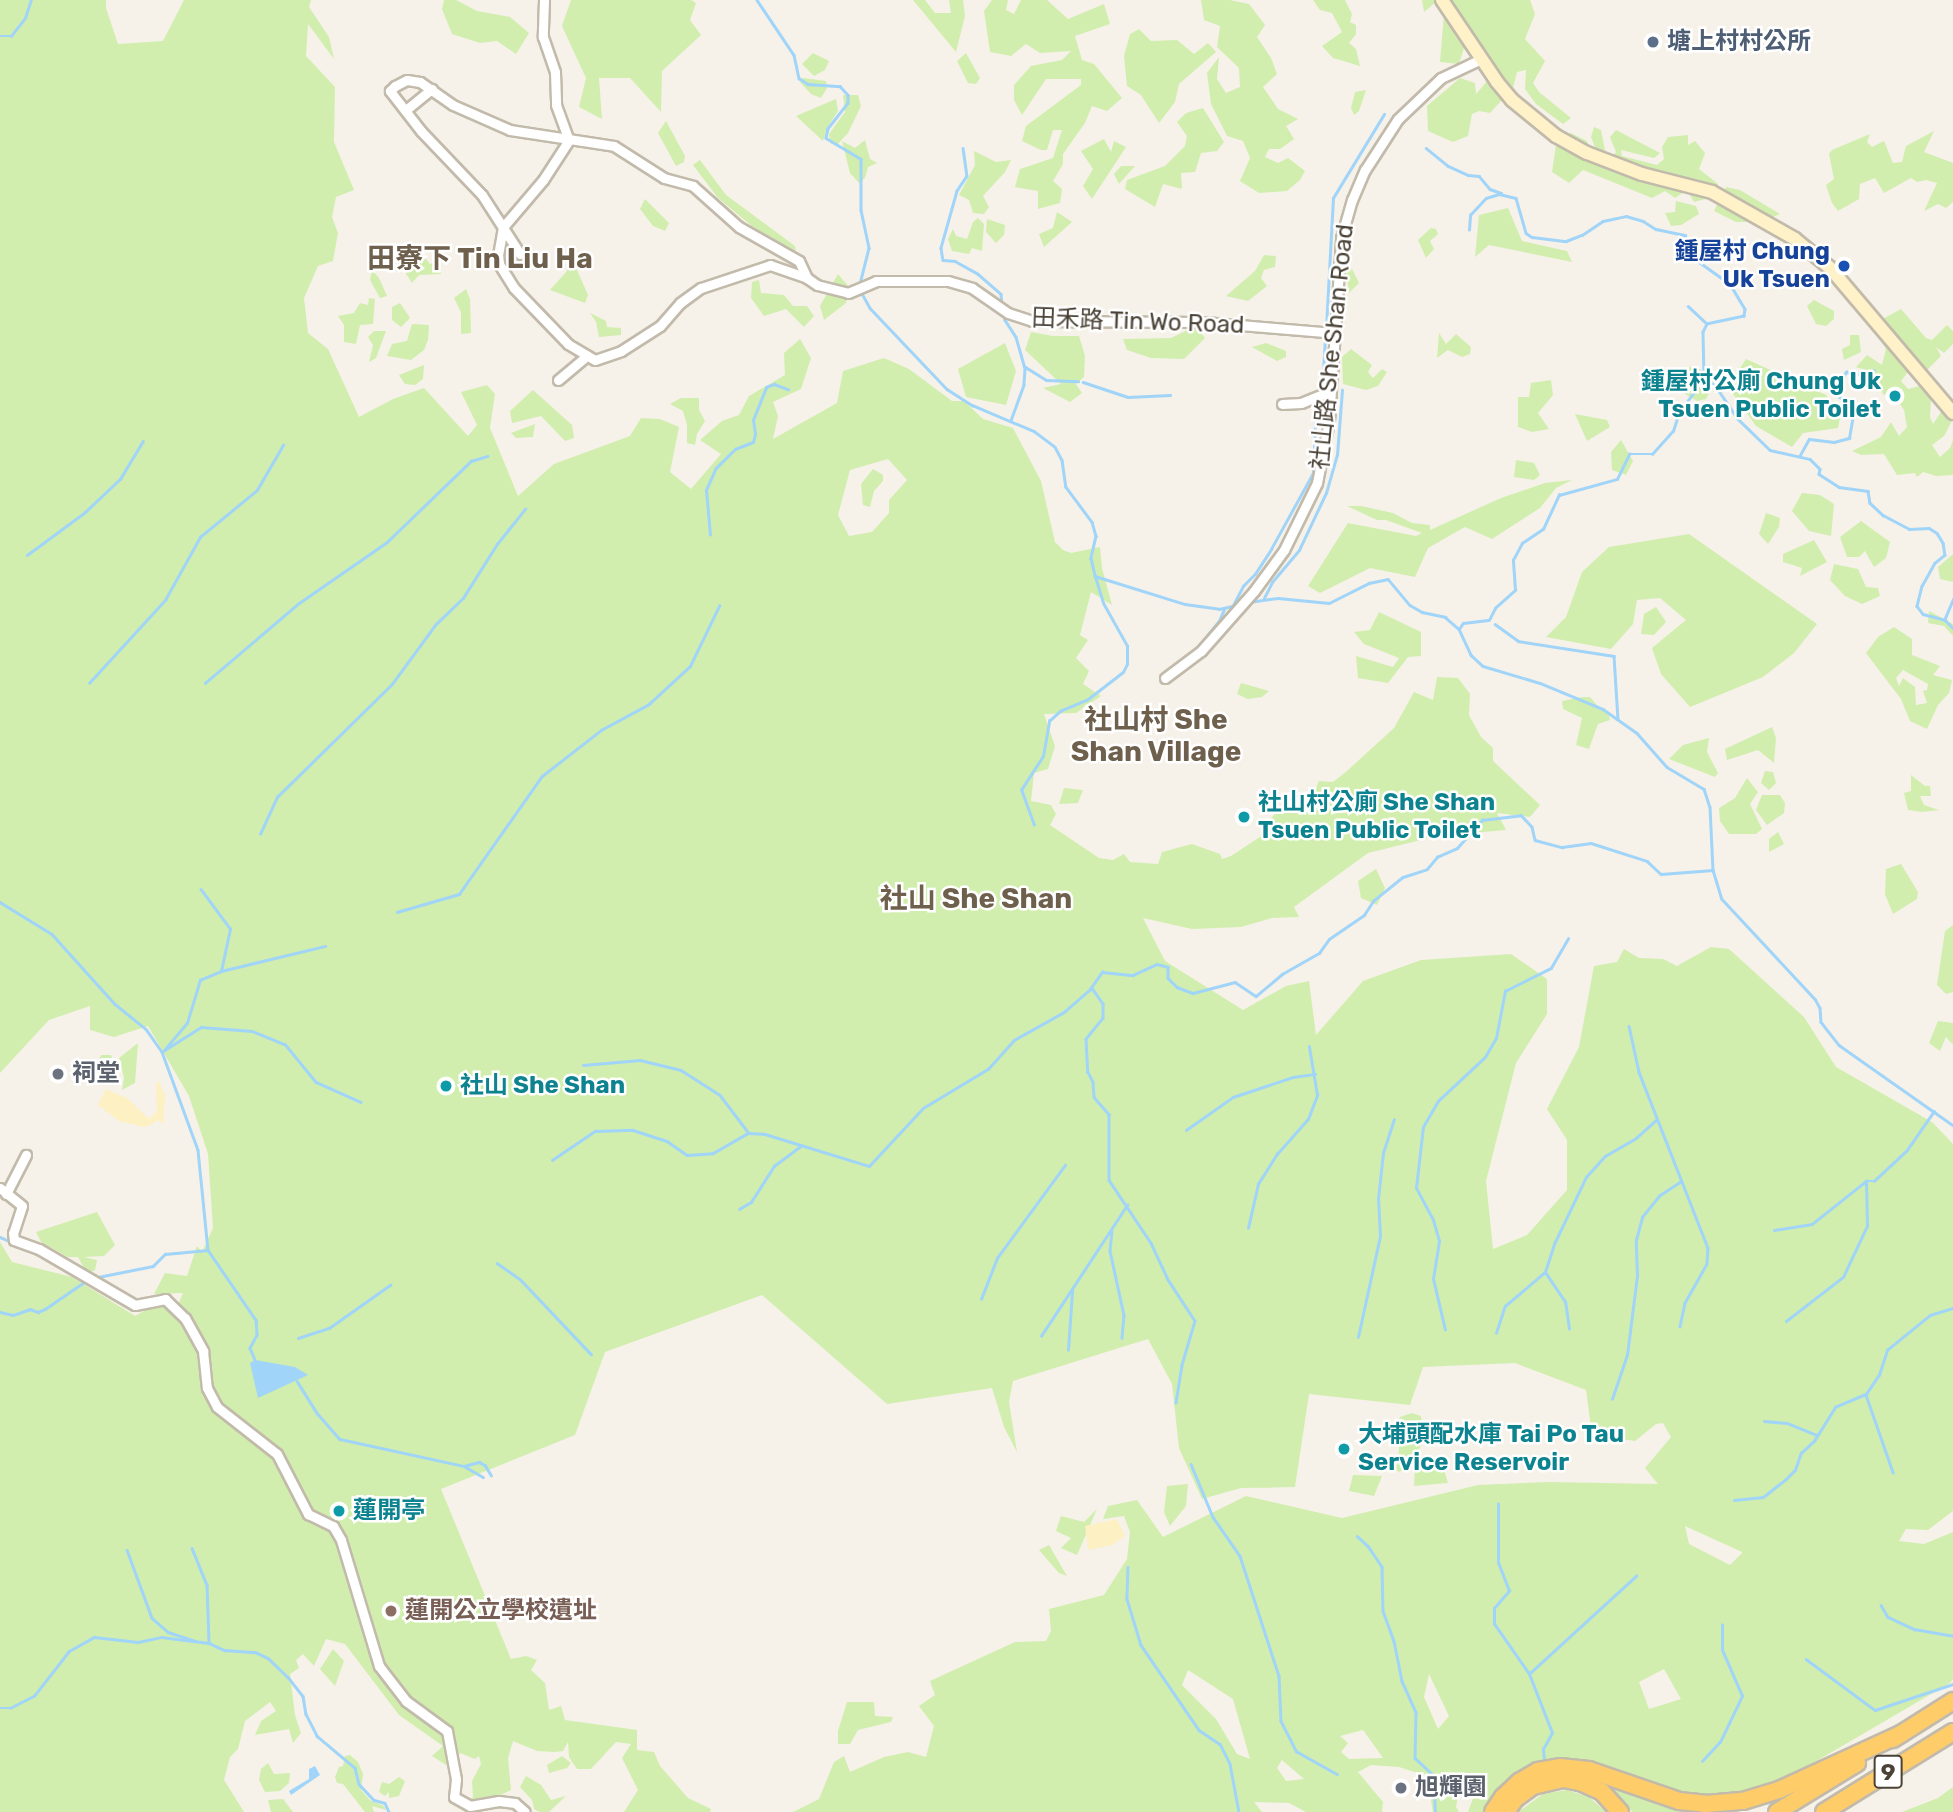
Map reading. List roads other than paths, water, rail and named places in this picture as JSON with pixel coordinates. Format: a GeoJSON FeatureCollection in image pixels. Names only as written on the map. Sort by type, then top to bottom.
{"type":"FeatureCollection","features":[{"type":"Feature","properties":{"kind":"highway","name":"9"},"geometry":{"type":"LineString","coordinates":[[1777,1812],[1953,1702]]}},
{"type":"Feature","properties":{"kind":"highway","name":"9"},"geometry":{"type":"LineString","coordinates":[[1824,1812],[1953,1732]]}},
{"type":"Feature","properties":{"kind":"highway"},"geometry":{"type":"LineString","coordinates":[[1493,1812],[1507,1791],[1525,1777],[1560,1767],[1588,1770],[1679,1801],[1716,1804],[1743,1801],[1779,1790],[1900,1734]]}},
{"type":"Feature","properties":{"kind":"highway"},"geometry":{"type":"LineString","coordinates":[[1506,1812],[1515,1799],[1533,1786],[1564,1779],[1580,1782],[1602,1792],[1620,1812]]}},
{"type":"Feature","properties":{"kind":"main road"},"geometry":{"type":"LineString","coordinates":[[1442,0],[1512,100],[1556,136],[1587,153],[1642,174],[1712,192],[1795,239],[1830,268],[1953,413]]}},
{"type":"Feature","properties":{"kind":"street"},"geometry":{"type":"LineString","coordinates":[[544,0],[543,37],[555,72],[556,104],[569,140]]}},
{"type":"Feature","properties":{"kind":"street","name":"社山路 She Shan Road"},"geometry":{"type":"LineString","coordinates":[[1165,678],[1194,658],[1254,591],[1284,550],[1317,483],[1326,441],[1331,391],[1342,230],[1365,170],[1398,119],[1441,78],[1481,59]]}},
{"type":"Feature","properties":{"kind":"street"},"geometry":{"type":"LineString","coordinates":[[520,254],[482,195],[421,131],[407,109],[390,91],[395,86],[414,80],[432,89],[453,105],[510,130],[614,146],[664,178],[693,186],[738,227],[799,261],[807,278]]}},
{"type":"Feature","properties":{"kind":"street"},"geometry":{"type":"LineString","coordinates":[[407,109],[432,89]]}},
{"type":"Feature","properties":{"kind":"street"},"geometry":{"type":"LineString","coordinates":[[569,140],[543,180],[503,228],[498,254],[505,275],[568,344],[587,356],[598,361],[621,351],[660,326],[680,303],[694,292],[762,266],[779,266],[807,278]]}},
{"type":"Feature","properties":{"kind":"street","name":"田禾路 Tin Wo Road"},"geometry":{"type":"LineString","coordinates":[[807,278],[817,285],[853,292],[867,284],[948,281],[976,290],[1004,310],[1038,321],[1149,319],[1334,333]]}},
{"type":"Feature","properties":{"kind":"street"},"geometry":{"type":"LineString","coordinates":[[558,380],[587,356]]}},
{"type":"Feature","properties":{"kind":"street"},"geometry":{"type":"LineString","coordinates":[[1282,404],[1301,402],[1331,391]]}},
{"type":"Feature","properties":{"kind":"street"},"geometry":{"type":"LineString","coordinates":[[26,1155],[3,1191],[22,1206],[13,1240],[39,1249],[135,1306],[164,1300],[185,1318],[203,1351],[207,1388],[217,1407],[277,1454],[309,1514],[333,1526],[341,1539],[379,1666],[406,1702],[447,1731],[456,1779],[454,1797],[470,1806],[499,1801],[515,1804],[525,1812]]}},
{"type":"Feature","properties":{"kind":"water"},"geometry":{"type":"Polygon","coordinates":[[[255,1360],[295,1367],[308,1375],[258,1398],[250,1363],[255,1360]]]}},
{"type":"Feature","properties":{"kind":"water"},"geometry":{"type":"Polygon","coordinates":[[[315,1766],[320,1775],[291,1795],[289,1791],[309,1779],[309,1769],[315,1766]]]}},
{"type":"Feature","properties":{"kind":"waterway"},"geometry":{"type":"LineString","coordinates":[[0,36],[11,36],[25,18],[31,0]]}},
{"type":"Feature","properties":{"kind":"waterway"},"geometry":{"type":"LineString","coordinates":[[757,0],[794,55],[799,78],[808,84],[840,86],[848,95],[848,103],[828,129],[826,138],[861,159],[861,210],[869,248],[859,288],[870,308],[947,389],[972,405],[1034,431],[1055,447],[1062,460],[1066,487],[1092,522],[1096,536],[1091,558],[1095,576],[1185,604],[1219,609],[1240,604]]}},
{"type":"Feature","properties":{"kind":"waterway"},"geometry":{"type":"LineString","coordinates":[[1326,327],[1333,198],[1384,114]]}},
{"type":"Feature","properties":{"kind":"waterway"},"geometry":{"type":"LineString","coordinates":[[963,148],[967,176],[957,191],[941,248],[943,260],[955,261],[978,274],[1001,294],[1002,306]]}},
{"type":"Feature","properties":{"kind":"waterway"},"geometry":{"type":"LineString","coordinates":[[1426,148],[1448,166],[1468,175],[1479,176],[1490,189],[1501,193]]}},
{"type":"Feature","properties":{"kind":"waterway"},"geometry":{"type":"LineString","coordinates":[[1469,230],[1470,215],[1486,198],[1499,194],[1516,198],[1526,233],[1532,237],[1566,241],[1582,235],[1603,221],[1626,216],[1643,221],[1656,229],[1685,235],[1688,254],[1730,284],[1745,309],[1744,316],[1707,324],[1703,332],[1704,379],[1688,401]]}},
{"type":"Feature","properties":{"kind":"waterway"},"geometry":{"type":"LineString","coordinates":[[1688,306],[1706,323]]}},
{"type":"Feature","properties":{"kind":"waterway"},"geometry":{"type":"LineString","coordinates":[[1004,312],[1005,320],[1016,337],[1025,369],[1024,385],[1011,421]]}},
{"type":"Feature","properties":{"kind":"waterway"},"geometry":{"type":"LineString","coordinates":[[1322,388],[1325,338]]}},
{"type":"Feature","properties":{"kind":"waterway"},"geometry":{"type":"LineString","coordinates":[[1024,366],[1046,380],[1078,381]]}},
{"type":"Feature","properties":{"kind":"waterway"},"geometry":{"type":"LineString","coordinates":[[1800,455],[1809,439],[1834,442],[1849,438],[1854,410],[1839,397],[1844,375],[1846,372],[1866,375],[1874,370]]}},
{"type":"Feature","properties":{"kind":"waterway"},"geometry":{"type":"LineString","coordinates":[[1704,379],[1715,385],[1737,418],[1770,450],[1810,459],[1820,469],[1819,474],[1839,487],[1868,491],[1870,503],[1883,515],[1909,529],[1929,528],[1937,533],[1943,543],[1945,555],[1935,563],[1922,586],[1917,606],[1923,614],[1945,620],[1953,628]]}},
{"type":"Feature","properties":{"kind":"waterway"},"geometry":{"type":"LineString","coordinates":[[1083,382],[1128,397],[1170,395]]}},
{"type":"Feature","properties":{"kind":"waterway"},"geometry":{"type":"LineString","coordinates":[[710,535],[706,490],[716,468],[735,449],[753,442],[753,420],[766,387],[774,384],[788,389]]}},
{"type":"Feature","properties":{"kind":"waterway"},"geometry":{"type":"LineString","coordinates":[[1264,598],[1272,582],[1299,550],[1326,493],[1337,455],[1342,390]]}},
{"type":"Feature","properties":{"kind":"waterway"},"geometry":{"type":"LineString","coordinates":[[1233,605],[1243,586],[1255,574],[1271,549],[1313,473],[1315,421],[1321,399]]}},
{"type":"Feature","properties":{"kind":"waterway"},"geometry":{"type":"LineString","coordinates":[[1489,620],[1495,608],[1515,590],[1513,560],[1522,543],[1543,529],[1559,495],[1617,479],[1629,454],[1652,454],[1673,431],[1680,410]]}},
{"type":"Feature","properties":{"kind":"waterway"},"geometry":{"type":"LineString","coordinates":[[27,555],[84,513],[120,479],[143,441]]}},
{"type":"Feature","properties":{"kind":"waterway"},"geometry":{"type":"LineString","coordinates":[[89,683],[165,600],[200,537],[257,490],[283,445]]}},
{"type":"Feature","properties":{"kind":"waterway"},"geometry":{"type":"LineString","coordinates":[[205,683],[299,603],[387,542],[471,461],[487,456]]}},
{"type":"Feature","properties":{"kind":"waterway"},"geometry":{"type":"LineString","coordinates":[[260,834],[277,797],[392,684],[435,625],[463,598],[497,544],[525,509]]}},
{"type":"Feature","properties":{"kind":"waterway"},"geometry":{"type":"LineString","coordinates":[[1034,825],[1021,790],[1043,756],[1049,721],[1060,711],[1088,699],[1123,672],[1127,664],[1127,646],[1103,603],[1095,576]]}},
{"type":"Feature","properties":{"kind":"waterway"},"geometry":{"type":"LineString","coordinates":[[1249,602],[1278,598],[1329,603],[1369,583],[1388,579],[1410,605],[1422,612],[1445,617],[1459,629],[1471,655],[1483,666],[1540,683],[1603,709],[1637,733],[1667,767],[1704,789],[1710,807],[1713,870],[1722,899],[1815,999],[1820,1008],[1821,1022],[1839,1045],[1953,1125]]}},
{"type":"Feature","properties":{"kind":"waterway"},"geometry":{"type":"LineString","coordinates":[[1945,618],[1953,599]]}},
{"type":"Feature","properties":{"kind":"waterway"},"geometry":{"type":"LineString","coordinates":[[397,912],[459,894],[542,776],[601,730],[649,704],[690,666],[719,606]]}},
{"type":"Feature","properties":{"kind":"waterway"},"geometry":{"type":"LineString","coordinates":[[1197,648],[1219,621],[1224,609]]}},
{"type":"Feature","properties":{"kind":"waterway"},"geometry":{"type":"LineString","coordinates":[[1459,629],[1463,623],[1488,620]]}},
{"type":"Feature","properties":{"kind":"waterway"},"geometry":{"type":"LineString","coordinates":[[1495,624],[1518,641],[1614,656],[1618,719]]}},
{"type":"Feature","properties":{"kind":"waterway"},"geometry":{"type":"LineString","coordinates":[[552,1160],[595,1131],[633,1130],[667,1141],[687,1155],[713,1153],[748,1133],[765,1134],[869,1166],[923,1108],[988,1069],[1014,1040],[1064,1012],[1090,989],[1102,972],[1133,975],[1157,964],[1168,967],[1168,978],[1177,987],[1193,993],[1235,982],[1256,996],[1282,974],[1319,953],[1329,939],[1364,915],[1373,901],[1403,877],[1427,869],[1437,857],[1457,848],[1482,820],[1521,815],[1532,827],[1535,840],[1562,847],[1591,843],[1647,861],[1661,874],[1713,870]]}},
{"type":"Feature","properties":{"kind":"waterway"},"geometry":{"type":"LineString","coordinates":[[165,1049],[187,1023],[200,980],[221,971],[230,929],[201,890]]}},
{"type":"Feature","properties":{"kind":"waterway"},"geometry":{"type":"LineString","coordinates":[[0,902],[52,934],[115,1004],[146,1029],[162,1052],[198,1150],[208,1250],[256,1320],[257,1335],[250,1348],[255,1360]]}},
{"type":"Feature","properties":{"kind":"waterway"},"geometry":{"type":"LineString","coordinates":[[1445,1330],[1433,1279],[1439,1241],[1433,1220],[1416,1188],[1423,1127],[1438,1101],[1485,1057],[1496,1038],[1505,991],[1551,968],[1568,939]]}},
{"type":"Feature","properties":{"kind":"waterway"},"geometry":{"type":"LineString","coordinates":[[221,971],[325,946]]}},
{"type":"Feature","properties":{"kind":"waterway"},"geometry":{"type":"LineString","coordinates":[[1092,988],[1103,1004],[1103,1018],[1086,1039],[1088,1072],[1093,1082],[1094,1097],[1109,1114],[1109,1180],[1151,1243],[1167,1278],[1195,1321],[1182,1365],[1176,1403]]}},
{"type":"Feature","properties":{"kind":"waterway"},"geometry":{"type":"LineString","coordinates":[[1629,1026],[1639,1072],[1708,1248],[1707,1264],[1685,1303],[1680,1326]]}},
{"type":"Feature","properties":{"kind":"waterway"},"geometry":{"type":"LineString","coordinates":[[163,1051],[201,1027],[252,1031],[285,1044],[316,1082],[361,1102]]}},
{"type":"Feature","properties":{"kind":"waterway"},"geometry":{"type":"LineString","coordinates":[[1248,1228],[1258,1184],[1277,1154],[1308,1119],[1317,1095],[1309,1047]]}},
{"type":"Feature","properties":{"kind":"waterway"},"geometry":{"type":"LineString","coordinates":[[583,1065],[640,1060],[681,1070],[720,1095],[748,1132]]}},
{"type":"Feature","properties":{"kind":"waterway"},"geometry":{"type":"LineString","coordinates":[[1186,1130],[1233,1097],[1293,1077],[1315,1074]]}},
{"type":"Feature","properties":{"kind":"waterway"},"geometry":{"type":"LineString","coordinates":[[1774,1230],[1812,1224],[1866,1181],[1874,1181],[1907,1150],[1934,1111]]}},
{"type":"Feature","properties":{"kind":"waterway"},"geometry":{"type":"LineString","coordinates":[[1569,1329],[1565,1302],[1545,1272],[1555,1242],[1586,1177],[1605,1156],[1636,1138],[1657,1119]]}},
{"type":"Feature","properties":{"kind":"waterway"},"geometry":{"type":"LineString","coordinates":[[1358,1337],[1380,1236],[1378,1199],[1383,1153],[1394,1120]]}},
{"type":"Feature","properties":{"kind":"waterway"},"geometry":{"type":"LineString","coordinates":[[739,1209],[751,1202],[774,1166],[801,1146]]}},
{"type":"Feature","properties":{"kind":"waterway"},"geometry":{"type":"LineString","coordinates":[[981,1299],[997,1258],[1065,1165]]}},
{"type":"Feature","properties":{"kind":"waterway"},"geometry":{"type":"LineString","coordinates":[[1786,1321],[1843,1277],[1867,1226],[1866,1181]]}},
{"type":"Feature","properties":{"kind":"waterway"},"geometry":{"type":"LineString","coordinates":[[1612,1399],[1627,1355],[1637,1276],[1636,1240],[1642,1217],[1660,1195],[1680,1182]]}},
{"type":"Feature","properties":{"kind":"waterway"},"geometry":{"type":"LineString","coordinates":[[1041,1336],[1127,1205]]}},
{"type":"Feature","properties":{"kind":"waterway"},"geometry":{"type":"LineString","coordinates":[[1112,1231],[1110,1251],[1124,1315],[1122,1338]]}},
{"type":"Feature","properties":{"kind":"waterway"},"geometry":{"type":"LineString","coordinates":[[0,1237],[9,1241]]}},
{"type":"Feature","properties":{"kind":"waterway"},"geometry":{"type":"LineString","coordinates":[[93,1278],[153,1266],[165,1254],[208,1250]]}},
{"type":"Feature","properties":{"kind":"waterway"},"geometry":{"type":"LineString","coordinates":[[497,1263],[521,1280],[591,1354]]}},
{"type":"Feature","properties":{"kind":"waterway"},"geometry":{"type":"LineString","coordinates":[[1496,1333],[1505,1306],[1545,1272]]}},
{"type":"Feature","properties":{"kind":"waterway"},"geometry":{"type":"LineString","coordinates":[[0,1312],[13,1315],[30,1309],[38,1312],[87,1280]]}},
{"type":"Feature","properties":{"kind":"waterway"},"geometry":{"type":"LineString","coordinates":[[298,1338],[329,1328],[390,1285]]}},
{"type":"Feature","properties":{"kind":"waterway"},"geometry":{"type":"LineString","coordinates":[[1068,1350],[1072,1291]]}},
{"type":"Feature","properties":{"kind":"waterway"},"geometry":{"type":"LineString","coordinates":[[1734,1500],[1763,1497],[1785,1480],[1795,1470],[1801,1453],[1814,1441],[1835,1407],[1866,1394],[1879,1375],[1887,1350],[1930,1315],[1953,1308]]}},
{"type":"Feature","properties":{"kind":"waterway"},"geometry":{"type":"LineString","coordinates":[[297,1381],[318,1414],[340,1439],[464,1466],[479,1462],[485,1465],[491,1475]]}},
{"type":"Feature","properties":{"kind":"waterway"},"geometry":{"type":"LineString","coordinates":[[1866,1395],[1893,1472]]}},
{"type":"Feature","properties":{"kind":"waterway"},"geometry":{"type":"LineString","coordinates":[[1764,1421],[1787,1423],[1817,1435]]}},
{"type":"Feature","properties":{"kind":"waterway"},"geometry":{"type":"LineString","coordinates":[[1191,1464],[1213,1517],[1240,1556],[1279,1676],[1281,1721],[1296,1751],[1337,1774]]}},
{"type":"Feature","properties":{"kind":"waterway"},"geometry":{"type":"LineString","coordinates":[[464,1466],[483,1477]]}},
{"type":"Feature","properties":{"kind":"waterway"},"geometry":{"type":"LineString","coordinates":[[1484,1812],[1493,1796],[1509,1779],[1544,1761],[1543,1749],[1552,1733],[1529,1674],[1494,1624],[1494,1608],[1509,1591],[1498,1563],[1498,1504]]}},
{"type":"Feature","properties":{"kind":"waterway"},"geometry":{"type":"LineString","coordinates":[[1357,1536],[1368,1546],[1382,1567],[1383,1611],[1394,1641],[1402,1681],[1416,1712],[1415,1758],[1434,1776],[1435,1812]]}},
{"type":"Feature","properties":{"kind":"waterway"},"geometry":{"type":"LineString","coordinates":[[192,1548],[207,1585],[209,1642]]}},
{"type":"Feature","properties":{"kind":"waterway"},"geometry":{"type":"LineString","coordinates":[[127,1550],[152,1618],[168,1632],[196,1641]]}},
{"type":"Feature","properties":{"kind":"waterway"},"geometry":{"type":"LineString","coordinates":[[1128,1567],[1127,1599],[1141,1645],[1199,1730],[1220,1744],[1230,1764],[1239,1812]]}},
{"type":"Feature","properties":{"kind":"waterway"},"geometry":{"type":"LineString","coordinates":[[1530,1673],[1636,1576]]}},
{"type":"Feature","properties":{"kind":"waterway"},"geometry":{"type":"LineString","coordinates":[[1881,1605],[1888,1617],[1914,1629],[1953,1636]]}},
{"type":"Feature","properties":{"kind":"waterway"},"geometry":{"type":"LineString","coordinates":[[1702,1761],[1720,1742],[1742,1696],[1722,1650],[1722,1625]]}},
{"type":"Feature","properties":{"kind":"waterway"},"geometry":{"type":"LineString","coordinates":[[0,1708],[10,1708],[34,1696],[69,1651],[94,1637],[138,1642],[161,1637],[209,1643],[224,1650],[255,1652],[268,1658],[288,1677],[303,1696],[306,1714],[317,1736],[355,1768],[359,1784],[374,1800],[385,1803],[389,1812]]}},
{"type":"Feature","properties":{"kind":"waterway"},"geometry":{"type":"LineString","coordinates":[[1806,1659],[1875,1710],[1953,1684]]}},
{"type":"Feature","properties":{"kind":"place","name":"塘上村村公所"},"geometry":{"type":"Point","coordinates":[1653,42]}},
{"type":"Feature","properties":{"kind":"place","name":"鍾屋村 Chung Uk Tsuen"},"geometry":{"type":"Point","coordinates":[1844,266]}},
{"type":"Feature","properties":{"kind":"place","name":"鍾屋村公廁 Chung Uk Tsuen Public Toilet"},"geometry":{"type":"Point","coordinates":[1895,396]}},
{"type":"Feature","properties":{"kind":"place","name":"社山村公廁 She Shan Tsuen Public Toilet"},"geometry":{"type":"Point","coordinates":[1244,817]}},
{"type":"Feature","properties":{"kind":"place","name":"祠堂"},"geometry":{"type":"Point","coordinates":[58,1074]}},
{"type":"Feature","properties":{"kind":"place","name":"社山 She Shan"},"geometry":{"type":"Point","coordinates":[446,1086]}},
{"type":"Feature","properties":{"kind":"place","name":"大埔頭配水庫 Tai Po Tau Service Reservoir"},"geometry":{"type":"Point","coordinates":[1344,1449]}},
{"type":"Feature","properties":{"kind":"place","name":"蓮開亭"},"geometry":{"type":"Point","coordinates":[339,1511]}},
{"type":"Feature","properties":{"kind":"place","name":"蓮開公立學校遺址"},"geometry":{"type":"Point","coordinates":[391,1611]}},
{"type":"Feature","properties":{"kind":"place","name":"旭輝園"},"geometry":{"type":"Point","coordinates":[1401,1788]}},
{"type":"Feature","properties":{"kind":"district","name":"田寮下 Tin Liu Ha"},"geometry":{"type":"Point","coordinates":[480,259]}},
{"type":"Feature","properties":{"kind":"district","name":"社山村 She Shan Village"},"geometry":{"type":"Point","coordinates":[1156,736]}},
{"type":"Feature","properties":{"kind":"district","name":"社山 She Shan"},"geometry":{"type":"Point","coordinates":[976,899]}}]}
